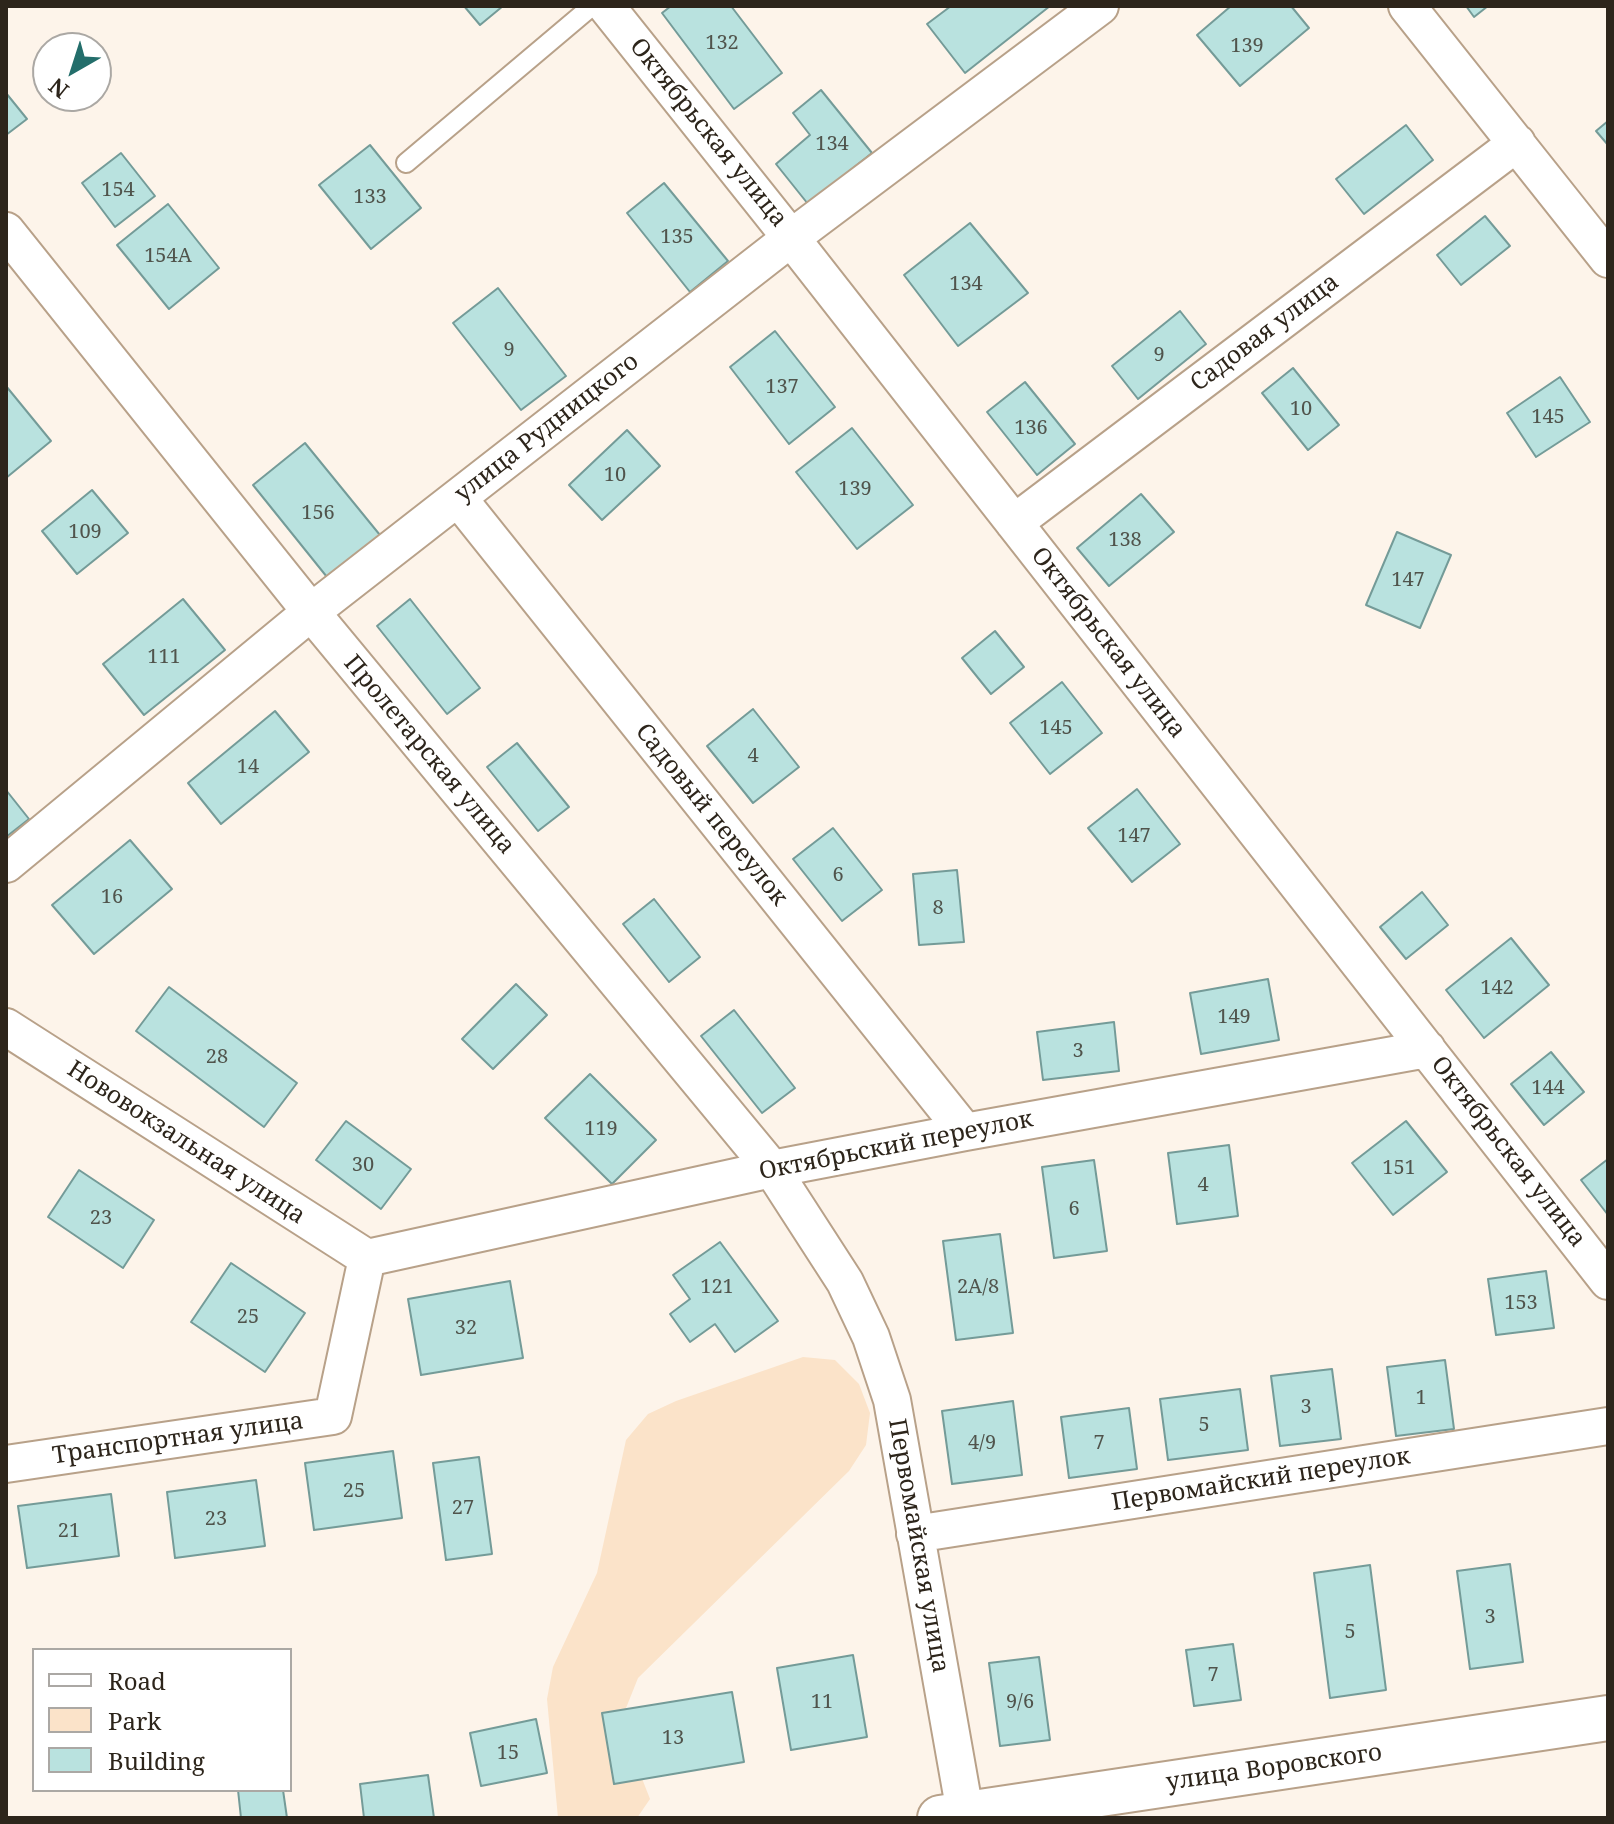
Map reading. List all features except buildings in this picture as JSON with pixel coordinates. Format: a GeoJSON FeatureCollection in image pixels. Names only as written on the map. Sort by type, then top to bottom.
{"type":"FeatureCollection","features":[{"type":"Feature","properties":{"kind":"street","name":"Октябрьская улица"},"geometry":{"type":"LineString","coordinates":[[606,6],[1608,1281]]}},
{"type":"Feature","properties":{"kind":"street","name":"улица Рудницкого"},"geometry":{"type":"LineString","coordinates":[[6,864],[311,612],[791,238],[1100,6]]}},
{"type":"Feature","properties":{"kind":"street"},"geometry":{"type":"LineString","coordinates":[[1407,6],[1607,256]]}},
{"type":"Feature","properties":{"kind":"street","name":"Садовая улица"},"geometry":{"type":"LineString","coordinates":[[1014,523],[1517,143]]}},
{"type":"Feature","properties":{"kind":"street","name":"Пролетарская улица"},"geometry":{"type":"LineString","coordinates":[[6,231],[311,612],[772,1169],[845,1282]]}},
{"type":"Feature","properties":{"kind":"street","name":"Садовый переулок"},"geometry":{"type":"LineString","coordinates":[[458,498],[965,1132]]}},
{"type":"Feature","properties":{"kind":"street","name":"Нововокзальная улица"},"geometry":{"type":"LineString","coordinates":[[6,1027],[367,1258]]}},
{"type":"Feature","properties":{"kind":"street","name":"Октябрьский переулок"},"geometry":{"type":"LineString","coordinates":[[367,1258],[772,1169],[1427,1049]]}},
{"type":"Feature","properties":{"kind":"street","name":"Транспортная улица"},"geometry":{"type":"LineString","coordinates":[[6,1464],[333,1416],[367,1258]]}},
{"type":"Feature","properties":{"kind":"street","name":"Первомайская улица"},"geometry":{"type":"LineString","coordinates":[[845,1282],[871,1337],[892,1400],[957,1817]]}},
{"type":"Feature","properties":{"kind":"street","name":"Первомайский переулок"},"geometry":{"type":"LineString","coordinates":[[915,1534],[1608,1426]]}},
{"type":"Feature","properties":{"kind":"street","name":"улица Воровского"},"geometry":{"type":"LineString","coordinates":[[957,1817],[1608,1718]]}},
{"type":"Feature","properties":{"kind":"lane"},"geometry":{"type":"LineString","coordinates":[[406,163],[592,6]]}},
{"type":"Feature","properties":{"kind":"green space"},"geometry":{"type":"Polygon","coordinates":[[[803,1357],[835,1360],[859,1384],[870,1413],[866,1445],[849,1471],[638,1678],[626,1708],[627,1740],[650,1799],[637,1818],[558,1818],[547,1699],[553,1667],[597,1573],[626,1440],[648,1414],[676,1401],[803,1357]]]}}]}
